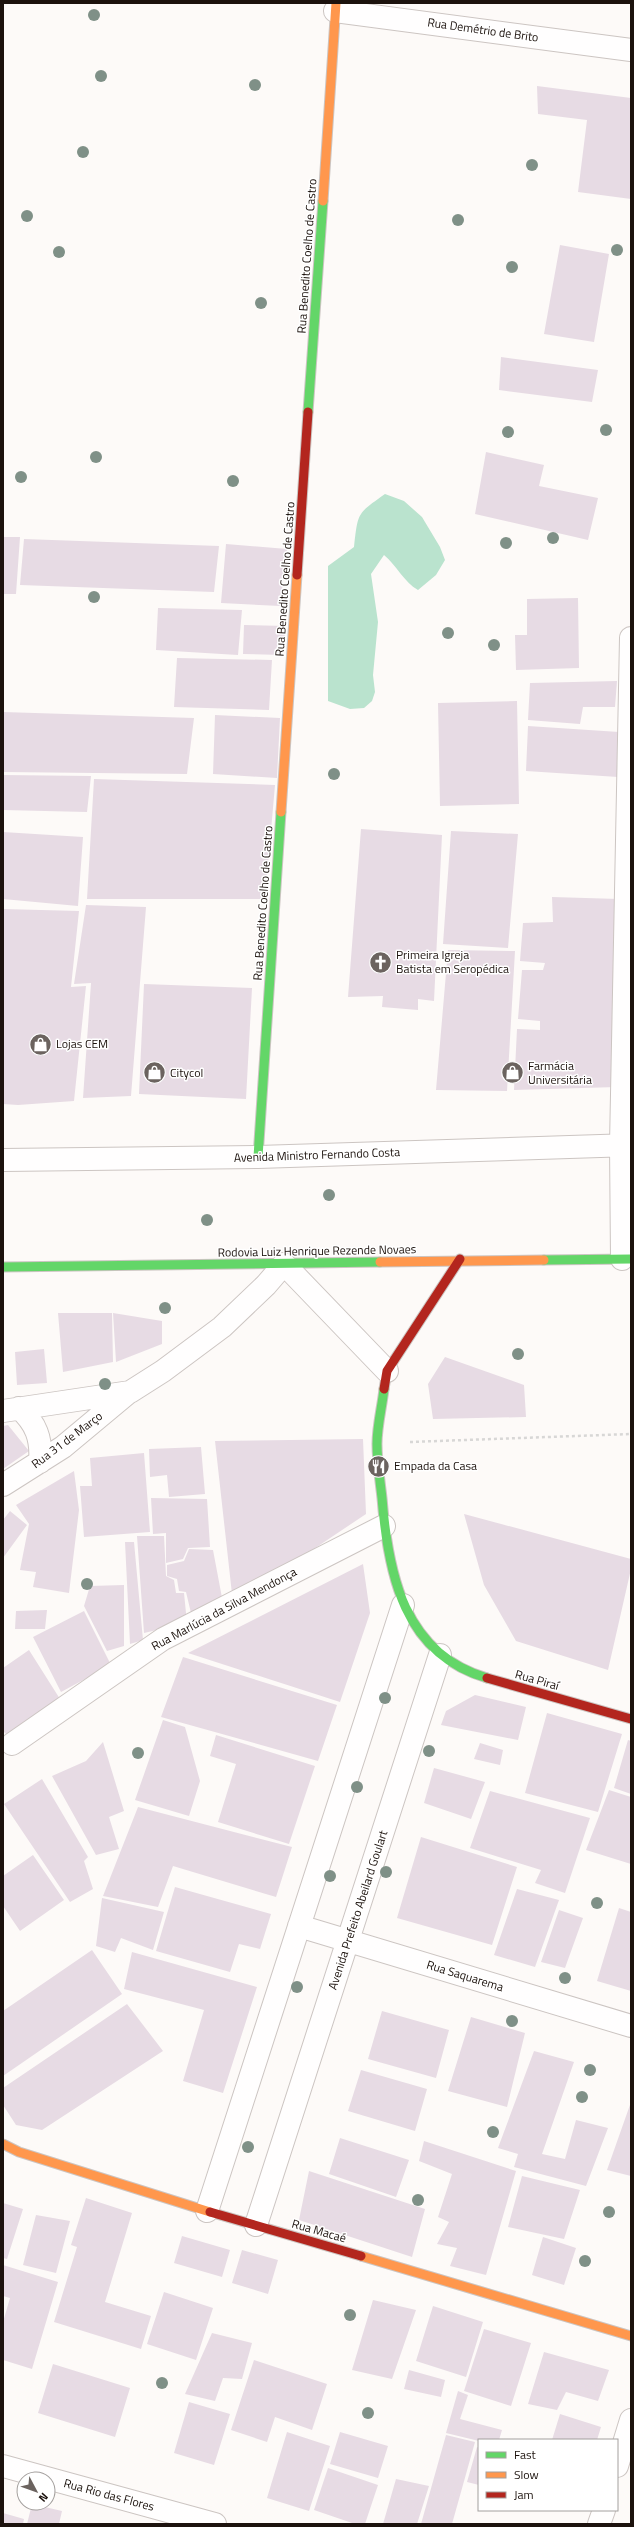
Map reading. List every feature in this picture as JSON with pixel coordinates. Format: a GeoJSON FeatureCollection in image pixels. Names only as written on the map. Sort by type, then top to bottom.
{"type":"FeatureCollection","features":[{"type":"Feature","properties":{"kind":"main road","name":"Rua Benedito Coelho de Castro"},"geometry":{"type":"LineString","coordinates":[[258,1157],[335,7]]}},
{"type":"Feature","properties":{"kind":"main road","name":"Rodovia Luiz Henrique Rezende Novaes"},"geometry":{"type":"LineString","coordinates":[[3,1267],[284,1264],[460,1259],[627,1259]]}},
{"type":"Feature","properties":{"kind":"main road"},"geometry":{"type":"LineString","coordinates":[[440,1655],[421,1636],[403,1605],[396,1586],[384,1526],[377,1443],[387,1371],[460,1259]]}},
{"type":"Feature","properties":{"kind":"main road","name":"Rua Piraí"},"geometry":{"type":"LineString","coordinates":[[440,1655],[473,1674],[631,1719]]}},
{"type":"Feature","properties":{"kind":"main road","name":"Rua Macaé"},"geometry":{"type":"LineString","coordinates":[[3,2144],[19,2152],[207,2211],[631,2336]]}},
{"type":"Feature","properties":{"kind":"street","name":"Rua Demétrio de Brito"},"geometry":{"type":"LineString","coordinates":[[335,7],[631,50]]}},
{"type":"Feature","properties":{"kind":"street"},"geometry":{"type":"LineString","coordinates":[[627,1259],[626,1145],[631,638]]}},
{"type":"Feature","properties":{"kind":"street","name":"Avenida Ministro Fernando Costa"},"geometry":{"type":"LineString","coordinates":[[3,1160],[258,1157],[626,1145]]}},
{"type":"Feature","properties":{"kind":"street"},"geometry":{"type":"LineString","coordinates":[[11,1410],[130,1392],[163,1371],[222,1327],[266,1285],[284,1264],[387,1371]]}},
{"type":"Feature","properties":{"kind":"street","name":"Rua 31 de Março"},"geometry":{"type":"LineString","coordinates":[[3,1485],[75,1438],[130,1392]]}},
{"type":"Feature","properties":{"kind":"street"},"geometry":{"type":"LineString","coordinates":[[11,1410],[34,1426],[40,1438],[40,1462]]}},
{"type":"Feature","properties":{"kind":"street","name":"Rua Marlúcia da Silva Mendonça"},"geometry":{"type":"LineString","coordinates":[[12,1744],[163,1639],[384,1526]]}},
{"type":"Feature","properties":{"kind":"street"},"geometry":{"type":"LineString","coordinates":[[207,2211],[403,1605]]}},
{"type":"Feature","properties":{"kind":"street","name":"Avenida Prefeito Abeilard Goulart"},"geometry":{"type":"LineString","coordinates":[[256,2225],[440,1655]]}},
{"type":"Feature","properties":{"kind":"street","name":"Rua Saquarema"},"geometry":{"type":"LineString","coordinates":[[299,1926],[631,2026]]}},
{"type":"Feature","properties":{"kind":"street"},"geometry":{"type":"LineString","coordinates":[[618,2463],[631,2420]]}},
{"type":"Feature","properties":{"kind":"street","name":"Rua Rio das Flores"},"geometry":{"type":"LineString","coordinates":[[3,2466],[215,2524]]}},
{"type":"Feature","properties":{"kind":"street"},"geometry":{"type":"LineString","coordinates":[[599,2524],[604,2511]]}},
{"type":"Feature","properties":{"kind":"path"},"geometry":{"type":"LineString","coordinates":[[377,1443],[631,1434]]}},
{"type":"Feature","properties":{"kind":"green space"},"geometry":{"type":"Polygon","coordinates":[[[385,494],[404,501],[422,517],[440,547],[445,560],[436,575],[418,590],[409,583],[384,555],[371,574],[378,622],[373,675],[375,692],[372,701],[364,708],[350,709],[328,701],[328,566],[354,547],[360,515],[364,510],[385,494]]]}},
{"type":"Feature","properties":{"kind":"building"},"geometry":{"type":"Polygon","coordinates":[[[537,86],[631,98],[631,199],[578,192],[587,120],[538,114],[537,86]]]}},
{"type":"Feature","properties":{"kind":"building"},"geometry":{"type":"Polygon","coordinates":[[[560,245],[609,254],[594,342],[544,334],[560,245]]]}},
{"type":"Feature","properties":{"kind":"building"},"geometry":{"type":"Polygon","coordinates":[[[501,357],[598,370],[592,402],[499,390],[501,357]]]}},
{"type":"Feature","properties":{"kind":"building"},"geometry":{"type":"Polygon","coordinates":[[[486,452],[544,465],[539,486],[598,498],[588,540],[475,514],[486,452]]]}},
{"type":"Feature","properties":{"kind":"building"},"geometry":{"type":"Polygon","coordinates":[[[3,537],[20,537],[16,594],[3,594],[3,537]]]}},
{"type":"Feature","properties":{"kind":"building"},"geometry":{"type":"Polygon","coordinates":[[[24,539],[219,546],[214,592],[20,585],[24,539]]]}},
{"type":"Feature","properties":{"kind":"building"},"geometry":{"type":"Polygon","coordinates":[[[226,544],[287,549],[280,606],[221,603],[226,544]]]}},
{"type":"Feature","properties":{"kind":"building"},"geometry":{"type":"Polygon","coordinates":[[[578,598],[579,668],[516,670],[515,635],[527,635],[527,599],[578,598]]]}},
{"type":"Feature","properties":{"kind":"building"},"geometry":{"type":"Polygon","coordinates":[[[158,608],[242,610],[238,655],[156,650],[158,608]]]}},
{"type":"Feature","properties":{"kind":"building"},"geometry":{"type":"Polygon","coordinates":[[[244,625],[286,626],[283,655],[243,654],[244,625]]]}},
{"type":"Feature","properties":{"kind":"building"},"geometry":{"type":"Polygon","coordinates":[[[177,658],[272,660],[269,710],[174,707],[177,658]]]}},
{"type":"Feature","properties":{"kind":"building"},"geometry":{"type":"Polygon","coordinates":[[[617,681],[615,707],[583,707],[580,724],[528,720],[530,683],[617,681]]]}},
{"type":"Feature","properties":{"kind":"building"},"geometry":{"type":"Polygon","coordinates":[[[517,701],[519,804],[440,806],[438,703],[517,701]]]}},
{"type":"Feature","properties":{"kind":"building"},"geometry":{"type":"Polygon","coordinates":[[[3,712],[194,718],[187,774],[3,772],[3,712]]]}},
{"type":"Feature","properties":{"kind":"building"},"geometry":{"type":"Polygon","coordinates":[[[215,715],[280,718],[277,778],[213,774],[215,715]]]}},
{"type":"Feature","properties":{"kind":"building"},"geometry":{"type":"Polygon","coordinates":[[[528,726],[619,732],[618,777],[526,771],[528,726]]]}},
{"type":"Feature","properties":{"kind":"building"},"geometry":{"type":"Polygon","coordinates":[[[3,775],[91,776],[87,812],[3,810],[3,775]]]}},
{"type":"Feature","properties":{"kind":"building"},"geometry":{"type":"Polygon","coordinates":[[[94,779],[275,785],[265,899],[87,899],[94,779]]]}},
{"type":"Feature","properties":{"kind":"building"},"geometry":{"type":"Polygon","coordinates":[[[361,829],[442,835],[434,1001],[418,999],[418,1010],[382,1007],[383,996],[348,997],[361,829]]]}},
{"type":"Feature","properties":{"kind":"building"},"geometry":{"type":"Polygon","coordinates":[[[451,831],[518,834],[508,948],[443,944],[451,831]]]}},
{"type":"Feature","properties":{"kind":"building"},"geometry":{"type":"Polygon","coordinates":[[[3,832],[83,837],[78,906],[3,899],[3,832]]]}},
{"type":"Feature","properties":{"kind":"building"},"geometry":{"type":"Polygon","coordinates":[[[552,897],[619,899],[617,1087],[514,1090],[517,1029],[540,1030],[540,1021],[518,1019],[522,970],[543,970],[545,963],[520,961],[523,923],[553,922],[552,897]]]}},
{"type":"Feature","properties":{"kind":"building"},"geometry":{"type":"Polygon","coordinates":[[[86,905],[146,907],[131,1096],[83,1098],[91,983],[74,984],[86,905]]]}},
{"type":"Feature","properties":{"kind":"building","name":"Lojas CEM"},"geometry":{"type":"Polygon","coordinates":[[[3,909],[79,911],[71,987],[86,986],[74,1101],[18,1105],[3,1104],[3,909]]]}},
{"type":"Feature","properties":{"kind":"building"},"geometry":{"type":"Polygon","coordinates":[[[448,950],[515,951],[507,1091],[436,1090],[448,950]]]}},
{"type":"Feature","properties":{"kind":"building"},"geometry":{"type":"Polygon","coordinates":[[[144,984],[252,988],[246,1099],[139,1094],[144,984]]]}},
{"type":"Feature","properties":{"kind":"building"},"geometry":{"type":"Polygon","coordinates":[[[58,1313],[112,1313],[113,1362],[63,1372],[58,1313]]]}},
{"type":"Feature","properties":{"kind":"building"},"geometry":{"type":"Polygon","coordinates":[[[113,1313],[162,1321],[162,1344],[116,1362],[113,1313]]]}},
{"type":"Feature","properties":{"kind":"building"},"geometry":{"type":"Polygon","coordinates":[[[44,1349],[47,1383],[17,1385],[15,1352],[44,1349]]]}},
{"type":"Feature","properties":{"kind":"building"},"geometry":{"type":"Polygon","coordinates":[[[445,1357],[524,1385],[526,1417],[433,1419],[428,1384],[445,1357]]]}},
{"type":"Feature","properties":{"kind":"building"},"geometry":{"type":"Polygon","coordinates":[[[8,1425],[29,1451],[3,1469],[3,1426],[8,1425]]]}},
{"type":"Feature","properties":{"kind":"building"},"geometry":{"type":"Polygon","coordinates":[[[363,1439],[366,1514],[233,1603],[215,1441],[363,1439]]]}},
{"type":"Feature","properties":{"kind":"building"},"geometry":{"type":"Polygon","coordinates":[[[201,1447],[205,1494],[169,1497],[167,1475],[150,1477],[149,1449],[201,1447]]]}},
{"type":"Feature","properties":{"kind":"building"},"geometry":{"type":"Polygon","coordinates":[[[144,1453],[150,1532],[84,1537],[80,1486],[92,1486],[90,1458],[144,1453]]]}},
{"type":"Feature","properties":{"kind":"building"},"geometry":{"type":"Polygon","coordinates":[[[74,1471],[79,1510],[69,1593],[33,1587],[36,1572],[20,1570],[29,1524],[16,1505],[74,1471]]]}},
{"type":"Feature","properties":{"kind":"building"},"geometry":{"type":"Polygon","coordinates":[[[151,1498],[207,1499],[210,1547],[188,1548],[183,1559],[166,1563],[166,1533],[153,1534],[151,1498]]]}},
{"type":"Feature","properties":{"kind":"building"},"geometry":{"type":"Polygon","coordinates":[[[10,1511],[27,1525],[3,1558],[3,1520],[10,1511]]]}},
{"type":"Feature","properties":{"kind":"building"},"geometry":{"type":"Polygon","coordinates":[[[464,1514],[631,1559],[631,1569],[608,1670],[516,1641],[484,1585],[464,1514]]]}},
{"type":"Feature","properties":{"kind":"building"},"geometry":{"type":"Polygon","coordinates":[[[137,1536],[164,1536],[166,1576],[174,1580],[176,1593],[184,1593],[187,1623],[144,1633],[137,1536]]]}},
{"type":"Feature","properties":{"kind":"building"},"geometry":{"type":"Polygon","coordinates":[[[125,1542],[134,1542],[143,1640],[130,1644],[125,1542]]]}},
{"type":"Feature","properties":{"kind":"building"},"geometry":{"type":"Polygon","coordinates":[[[189,1549],[213,1550],[223,1603],[191,1613],[186,1592],[179,1591],[177,1579],[167,1576],[167,1565],[184,1561],[189,1549]]]}},
{"type":"Feature","properties":{"kind":"building"},"geometry":{"type":"Polygon","coordinates":[[[363,1564],[370,1613],[340,1702],[188,1653],[363,1564]]]}},
{"type":"Feature","properties":{"kind":"building"},"geometry":{"type":"Polygon","coordinates":[[[124,1585],[124,1646],[107,1651],[84,1606],[90,1586],[124,1585]]]}},
{"type":"Feature","properties":{"kind":"building"},"geometry":{"type":"Polygon","coordinates":[[[47,1610],[45,1629],[15,1629],[16,1611],[47,1610]]]}},
{"type":"Feature","properties":{"kind":"building"},"geometry":{"type":"Polygon","coordinates":[[[84,1611],[111,1665],[61,1692],[33,1637],[84,1611]]]}},
{"type":"Feature","properties":{"kind":"building"},"geometry":{"type":"Polygon","coordinates":[[[29,1650],[60,1699],[7,1735],[3,1731],[3,1668],[29,1650]]]}},
{"type":"Feature","properties":{"kind":"building"},"geometry":{"type":"Polygon","coordinates":[[[183,1657],[337,1705],[318,1761],[161,1717],[183,1657]]]}},
{"type":"Feature","properties":{"kind":"building"},"geometry":{"type":"Polygon","coordinates":[[[475,1695],[526,1707],[518,1740],[441,1725],[446,1711],[475,1695]]]}},
{"type":"Feature","properties":{"kind":"building"},"geometry":{"type":"Polygon","coordinates":[[[547,1713],[622,1734],[598,1812],[525,1793],[547,1713]]]}},
{"type":"Feature","properties":{"kind":"building"},"geometry":{"type":"Polygon","coordinates":[[[163,1720],[185,1727],[200,1781],[189,1816],[135,1800],[163,1720]]]}},
{"type":"Feature","properties":{"kind":"building"},"geometry":{"type":"Polygon","coordinates":[[[216,1735],[315,1766],[289,1844],[218,1822],[236,1764],[210,1756],[216,1735]]]}},
{"type":"Feature","properties":{"kind":"building"},"geometry":{"type":"Polygon","coordinates":[[[628,1740],[631,1741],[631,1794],[614,1788],[628,1740]]]}},
{"type":"Feature","properties":{"kind":"building"},"geometry":{"type":"Polygon","coordinates":[[[103,1742],[124,1811],[109,1817],[119,1849],[96,1855],[52,1776],[86,1761],[103,1742]]]}},
{"type":"Feature","properties":{"kind":"building"},"geometry":{"type":"Polygon","coordinates":[[[480,1743],[503,1750],[500,1765],[474,1759],[480,1743]]]}},
{"type":"Feature","properties":{"kind":"building"},"geometry":{"type":"Polygon","coordinates":[[[434,1768],[485,1782],[471,1819],[424,1803],[434,1768]]]}},
{"type":"Feature","properties":{"kind":"building"},"geometry":{"type":"Polygon","coordinates":[[[42,1779],[88,1857],[84,1861],[93,1889],[70,1902],[4,1804],[42,1779]]]}},
{"type":"Feature","properties":{"kind":"building"},"geometry":{"type":"Polygon","coordinates":[[[609,1790],[631,1797],[631,1864],[586,1850],[609,1790]]]}},
{"type":"Feature","properties":{"kind":"building"},"geometry":{"type":"Polygon","coordinates":[[[490,1791],[590,1818],[565,1893],[535,1883],[541,1870],[470,1848],[490,1791]]]}},
{"type":"Feature","properties":{"kind":"building"},"geometry":{"type":"Polygon","coordinates":[[[138,1807],[292,1847],[276,1897],[173,1866],[158,1907],[103,1896],[138,1807]]]}},
{"type":"Feature","properties":{"kind":"building"},"geometry":{"type":"Polygon","coordinates":[[[421,1837],[517,1867],[492,1945],[397,1918],[421,1837]]]}},
{"type":"Feature","properties":{"kind":"building"},"geometry":{"type":"Polygon","coordinates":[[[33,1855],[64,1900],[20,1931],[3,1906],[3,1876],[33,1855]]]}},
{"type":"Feature","properties":{"kind":"building"},"geometry":{"type":"Polygon","coordinates":[[[175,1887],[271,1914],[260,1949],[239,1944],[230,1972],[156,1951],[175,1887]]]}},
{"type":"Feature","properties":{"kind":"building"},"geometry":{"type":"Polygon","coordinates":[[[517,1889],[559,1900],[535,1967],[494,1955],[517,1889]]]}},
{"type":"Feature","properties":{"kind":"building"},"geometry":{"type":"Polygon","coordinates":[[[102,1898],[164,1912],[153,1950],[121,1938],[115,1952],[96,1946],[102,1898]]]}},
{"type":"Feature","properties":{"kind":"building"},"geometry":{"type":"Polygon","coordinates":[[[619,1908],[631,1912],[631,1991],[597,1981],[619,1908]]]}},
{"type":"Feature","properties":{"kind":"building"},"geometry":{"type":"Polygon","coordinates":[[[559,1910],[583,1918],[565,1968],[541,1962],[559,1910]]]}},
{"type":"Feature","properties":{"kind":"building"},"geometry":{"type":"Polygon","coordinates":[[[92,1950],[122,1994],[3,2076],[3,2011],[92,1950]]]}},
{"type":"Feature","properties":{"kind":"building"},"geometry":{"type":"Polygon","coordinates":[[[132,1952],[257,1987],[223,2093],[183,2081],[204,2010],[124,1989],[132,1952]]]}},
{"type":"Feature","properties":{"kind":"building"},"geometry":{"type":"Polygon","coordinates":[[[127,2004],[163,2051],[42,2130],[16,2125],[3,2105],[3,2088],[127,2004]]]}},
{"type":"Feature","properties":{"kind":"building"},"geometry":{"type":"Polygon","coordinates":[[[382,2011],[449,2030],[436,2078],[368,2059],[382,2011]]]}},
{"type":"Feature","properties":{"kind":"building"},"geometry":{"type":"Polygon","coordinates":[[[471,2017],[525,2033],[507,2107],[448,2091],[471,2017]]]}},
{"type":"Feature","properties":{"kind":"building"},"geometry":{"type":"Polygon","coordinates":[[[534,2051],[574,2062],[542,2154],[565,2159],[576,2120],[608,2128],[586,2186],[514,2167],[518,2154],[498,2148],[534,2051]]]}},
{"type":"Feature","properties":{"kind":"building"},"geometry":{"type":"Polygon","coordinates":[[[361,2070],[427,2089],[415,2131],[348,2111],[361,2070]]]}},
{"type":"Feature","properties":{"kind":"building"},"geometry":{"type":"Polygon","coordinates":[[[631,2102],[631,2176],[607,2170],[631,2102]]]}},
{"type":"Feature","properties":{"kind":"building"},"geometry":{"type":"Polygon","coordinates":[[[340,2138],[409,2160],[396,2197],[329,2174],[340,2138]]]}},
{"type":"Feature","properties":{"kind":"building"},"geometry":{"type":"Polygon","coordinates":[[[424,2141],[516,2171],[486,2275],[450,2266],[457,2248],[437,2244],[449,2222],[438,2217],[452,2174],[419,2161],[424,2141]]]}},
{"type":"Feature","properties":{"kind":"building"},"geometry":{"type":"Polygon","coordinates":[[[309,2171],[425,2209],[412,2257],[299,2220],[309,2171]]]}},
{"type":"Feature","properties":{"kind":"building"},"geometry":{"type":"Polygon","coordinates":[[[522,2176],[580,2190],[564,2239],[508,2227],[522,2176]]]}},
{"type":"Feature","properties":{"kind":"building"},"geometry":{"type":"Polygon","coordinates":[[[86,2198],[132,2213],[105,2302],[151,2316],[141,2349],[54,2322],[77,2247],[71,2245],[86,2198]]]}},
{"type":"Feature","properties":{"kind":"building"},"geometry":{"type":"Polygon","coordinates":[[[3,2203],[23,2209],[7,2259],[3,2258],[3,2203]]]}},
{"type":"Feature","properties":{"kind":"building"},"geometry":{"type":"Polygon","coordinates":[[[36,2215],[70,2221],[56,2273],[23,2265],[36,2215]]]}},
{"type":"Feature","properties":{"kind":"building"},"geometry":{"type":"Polygon","coordinates":[[[182,2236],[230,2250],[222,2277],[174,2263],[182,2236]]]}},
{"type":"Feature","properties":{"kind":"building"},"geometry":{"type":"Polygon","coordinates":[[[543,2237],[576,2248],[564,2285],[532,2275],[543,2237]]]}},
{"type":"Feature","properties":{"kind":"building"},"geometry":{"type":"Polygon","coordinates":[[[242,2250],[278,2260],[268,2294],[232,2283],[242,2250]]]}},
{"type":"Feature","properties":{"kind":"building"},"geometry":{"type":"Polygon","coordinates":[[[3,2265],[58,2282],[32,2369],[3,2360],[3,2322],[10,2298],[3,2296],[3,2265]]]}},
{"type":"Feature","properties":{"kind":"building"},"geometry":{"type":"Polygon","coordinates":[[[164,2292],[213,2308],[196,2360],[147,2344],[164,2292]]]}},
{"type":"Feature","properties":{"kind":"building"},"geometry":{"type":"Polygon","coordinates":[[[373,2300],[416,2310],[392,2379],[352,2370],[373,2300]]]}},
{"type":"Feature","properties":{"kind":"building"},"geometry":{"type":"Polygon","coordinates":[[[433,2306],[483,2322],[466,2377],[416,2361],[433,2306]]]}},
{"type":"Feature","properties":{"kind":"building"},"geometry":{"type":"Polygon","coordinates":[[[484,2329],[531,2343],[511,2406],[464,2391],[484,2329]]]}},
{"type":"Feature","properties":{"kind":"building"},"geometry":{"type":"Polygon","coordinates":[[[212,2333],[252,2343],[242,2379],[223,2378],[215,2401],[185,2394],[212,2333]]]}},
{"type":"Feature","properties":{"kind":"building"},"geometry":{"type":"Polygon","coordinates":[[[544,2352],[609,2370],[598,2401],[566,2392],[557,2410],[528,2404],[544,2352]]]}},
{"type":"Feature","properties":{"kind":"building"},"geometry":{"type":"Polygon","coordinates":[[[254,2360],[327,2384],[312,2430],[275,2417],[267,2442],[231,2430],[254,2360]]]}},
{"type":"Feature","properties":{"kind":"building"},"geometry":{"type":"Polygon","coordinates":[[[53,2364],[130,2388],[115,2437],[38,2413],[53,2364]]]}},
{"type":"Feature","properties":{"kind":"building"},"geometry":{"type":"Polygon","coordinates":[[[409,2370],[445,2380],[441,2397],[404,2389],[409,2370]]]}},
{"type":"Feature","properties":{"kind":"building"},"geometry":{"type":"Polygon","coordinates":[[[458,2391],[468,2395],[460,2419],[502,2430],[499,2439],[478,2439],[478,2441],[446,2433],[458,2391]]]}},
{"type":"Feature","properties":{"kind":"building"},"geometry":{"type":"Polygon","coordinates":[[[189,2402],[230,2414],[214,2465],[174,2453],[189,2402]]]}},
{"type":"Feature","properties":{"kind":"building"},"geometry":{"type":"Polygon","coordinates":[[[560,2414],[601,2427],[597,2439],[552,2439],[560,2414]]]}},
{"type":"Feature","properties":{"kind":"building"},"geometry":{"type":"Polygon","coordinates":[[[287,2432],[330,2446],[309,2511],[267,2498],[287,2432]]]}},
{"type":"Feature","properties":{"kind":"building"},"geometry":{"type":"Polygon","coordinates":[[[340,2432],[388,2446],[378,2478],[330,2464],[340,2432]]]}},
{"type":"Feature","properties":{"kind":"building"},"geometry":{"type":"Polygon","coordinates":[[[446,2435],[475,2442],[452,2524],[421,2524],[446,2435]]]}},
{"type":"Feature","properties":{"kind":"building"},"geometry":{"type":"Polygon","coordinates":[[[477,2447],[478,2485],[467,2482],[477,2447]]]}},
{"type":"Feature","properties":{"kind":"building"},"geometry":{"type":"Polygon","coordinates":[[[328,2468],[378,2485],[365,2524],[355,2524],[314,2510],[328,2468]]]}},
{"type":"Feature","properties":{"kind":"building"},"geometry":{"type":"Polygon","coordinates":[[[396,2479],[429,2486],[417,2524],[383,2524],[396,2479]]]}},
{"type":"Feature","properties":{"kind":"building"},"geometry":{"type":"Polygon","coordinates":[[[56,2510],[62,2511],[59,2524],[27,2524],[30,2511],[56,2511],[56,2510]]]}},
{"type":"Feature","properties":{"kind":"building"},"geometry":{"type":"Polygon","coordinates":[[[3,2513],[24,2519],[23,2524],[3,2524],[3,2513]]]}},
{"type":"Feature","properties":{"kind":"traffic: fast"},"geometry":{"type":"LineString","coordinates":[[308,412],[323,201]]}},
{"type":"Feature","properties":{"kind":"traffic: fast"},"geometry":{"type":"LineString","coordinates":[[258,1157],[281,812]]}},
{"type":"Feature","properties":{"kind":"traffic: fast"},"geometry":{"type":"LineString","coordinates":[[544,1260],[631,1259]]}},
{"type":"Feature","properties":{"kind":"traffic: fast"},"geometry":{"type":"LineString","coordinates":[[3,1267],[380,1262]]}},
{"type":"Feature","properties":{"kind":"traffic: fast"},"geometry":{"type":"LineString","coordinates":[[384,1389],[377,1444],[385,1527],[389,1555],[396,1582],[406,1608],[419,1631],[436,1650],[459,1666],[487,1678]]}},
{"type":"Feature","properties":{"kind":"traffic: slow"},"geometry":{"type":"LineString","coordinates":[[323,201],[336,3]]}},
{"type":"Feature","properties":{"kind":"traffic: slow"},"geometry":{"type":"LineString","coordinates":[[281,812],[297,575]]}},
{"type":"Feature","properties":{"kind":"traffic: slow"},"geometry":{"type":"LineString","coordinates":[[380,1262],[544,1260]]}},
{"type":"Feature","properties":{"kind":"traffic: slow"},"geometry":{"type":"LineString","coordinates":[[3,2144],[19,2152],[210,2212]]}},
{"type":"Feature","properties":{"kind":"traffic: slow"},"geometry":{"type":"LineString","coordinates":[[361,2256],[631,2336]]}},
{"type":"Feature","properties":{"kind":"traffic: jam"},"geometry":{"type":"LineString","coordinates":[[297,575],[308,412]]}},
{"type":"Feature","properties":{"kind":"traffic: jam"},"geometry":{"type":"LineString","coordinates":[[384,1389],[387,1371],[460,1259]]}},
{"type":"Feature","properties":{"kind":"traffic: jam"},"geometry":{"type":"LineString","coordinates":[[487,1678],[631,1719]]}},
{"type":"Feature","properties":{"kind":"traffic: jam"},"geometry":{"type":"LineString","coordinates":[[210,2212],[361,2256]]}},
{"type":"Feature","properties":{"kind":"place","name":"Primeira Igreja Batista em Seropédica"},"geometry":{"type":"Point","coordinates":[380,962]}},
{"type":"Feature","properties":{"kind":"place","name":"Lojas CEM"},"geometry":{"type":"Point","coordinates":[41,1044]}},
{"type":"Feature","properties":{"kind":"place","name":"Citycol"},"geometry":{"type":"Point","coordinates":[154,1073]}},
{"type":"Feature","properties":{"kind":"place","name":"Farmácia Universitária"},"geometry":{"type":"Point","coordinates":[512,1073]}},
{"type":"Feature","properties":{"kind":"place","name":"Empada da Casa"},"geometry":{"type":"Point","coordinates":[378,1466]}}]}
